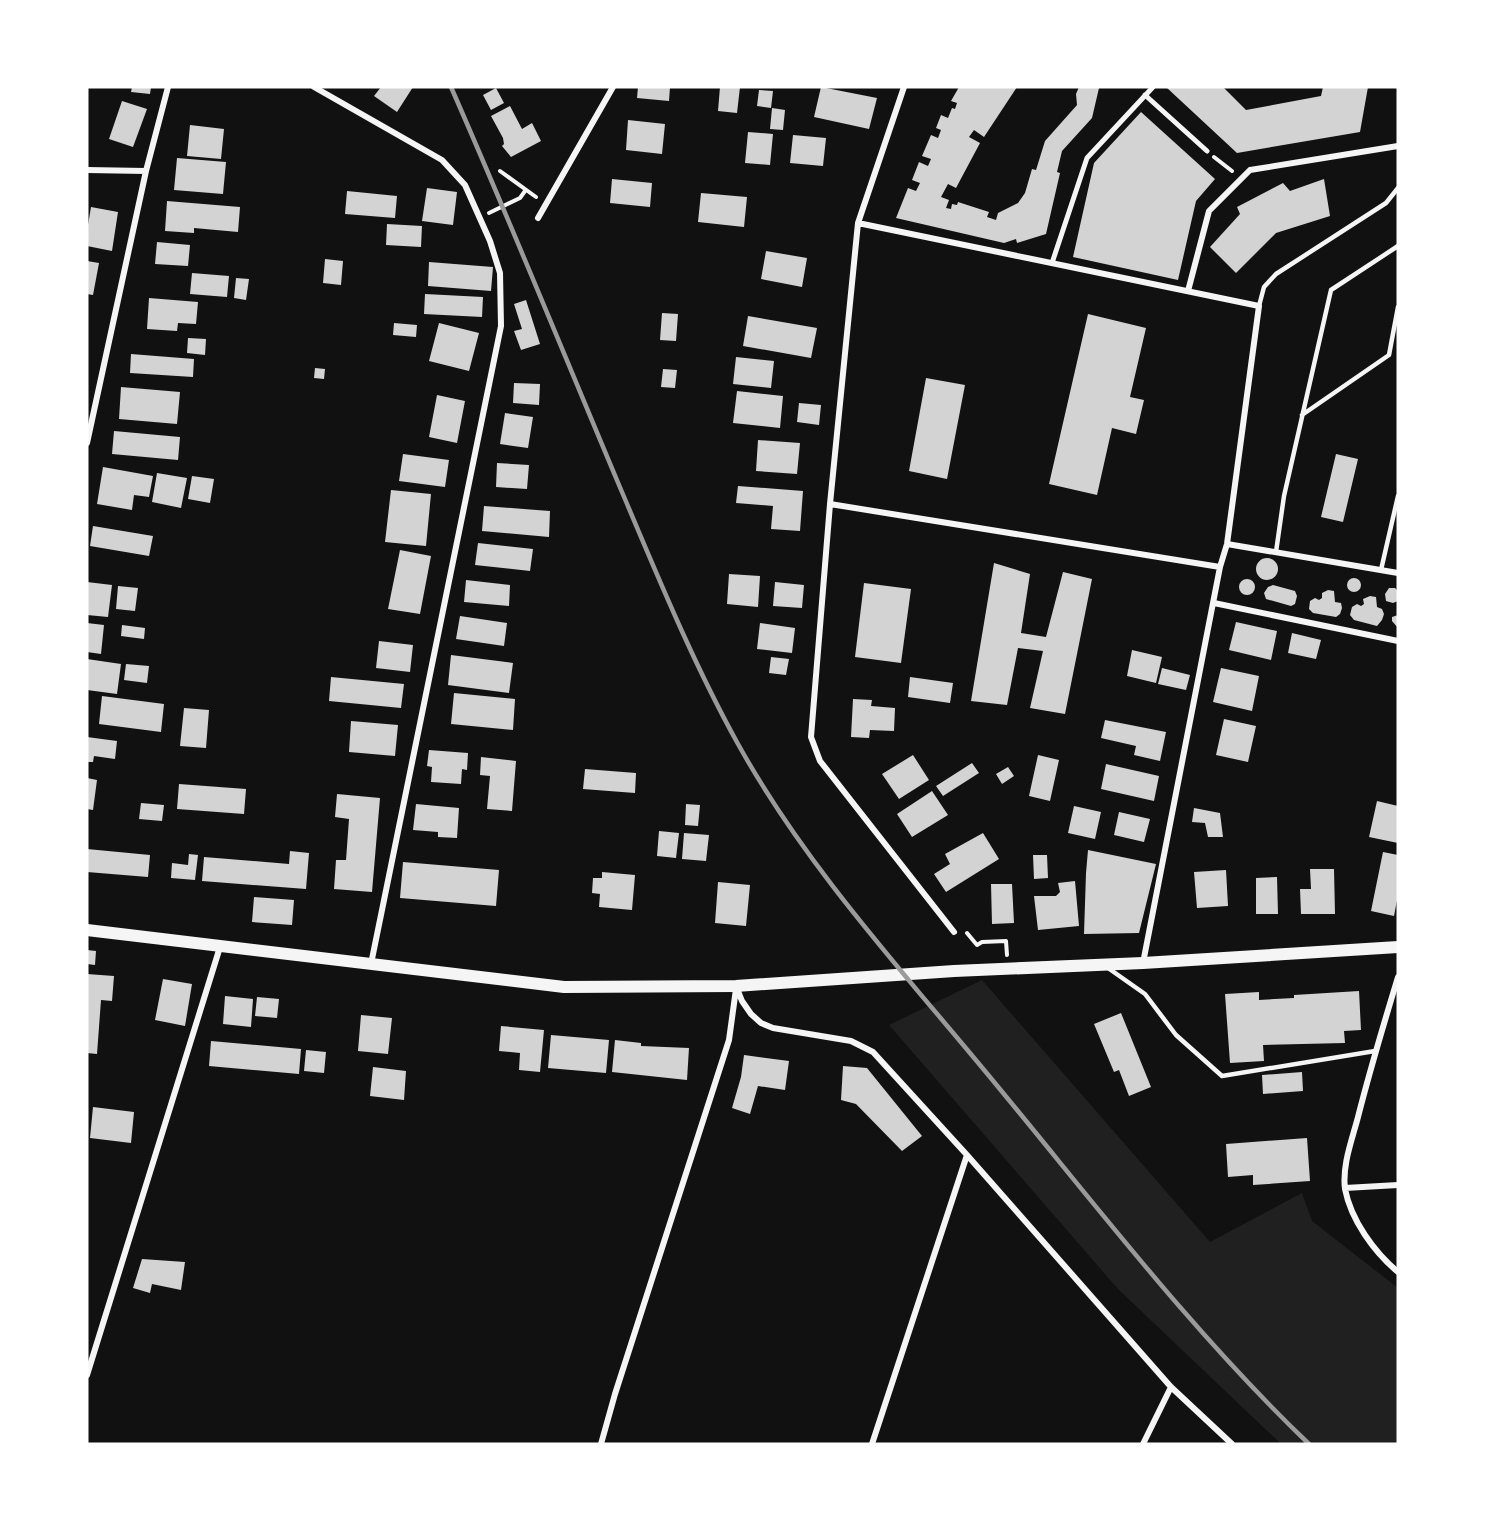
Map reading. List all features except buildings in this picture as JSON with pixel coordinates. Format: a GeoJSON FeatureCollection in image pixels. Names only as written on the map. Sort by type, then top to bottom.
{"type":"FeatureCollection","features":[{"type":"Feature","properties":{"kind":"main road"},"geometry":{"type":"LineString","coordinates":[[87,930],[564,987],[736,986],[954,971],[1143,963],[1398,947]]}},
{"type":"Feature","properties":{"kind":"street"},"geometry":{"type":"LineString","coordinates":[[87,443],[147,171],[168,87]]}},
{"type":"Feature","properties":{"kind":"street"},"geometry":{"type":"LineString","coordinates":[[314,87],[442,160],[465,185],[480,217],[500,273],[501,326],[370,965]]}},
{"type":"Feature","properties":{"kind":"street"},"geometry":{"type":"LineString","coordinates":[[538,219],[613,87]]}},
{"type":"Feature","properties":{"kind":"street"},"geometry":{"type":"LineString","coordinates":[[904,87],[858,223],[830,504],[811,737],[820,761],[954,932]]}},
{"type":"Feature","properties":{"kind":"street"},"geometry":{"type":"LineString","coordinates":[[1052,263],[1087,158],[1153,87]]}},
{"type":"Feature","properties":{"kind":"street"},"geometry":{"type":"LineString","coordinates":[[1145,95],[1207,151]]}},
{"type":"Feature","properties":{"kind":"street"},"geometry":{"type":"LineString","coordinates":[[1188,291],[1209,211],[1250,170],[1398,146]]}},
{"type":"Feature","properties":{"kind":"street"},"geometry":{"type":"LineString","coordinates":[[87,170],[147,171]]}},
{"type":"Feature","properties":{"kind":"street"},"geometry":{"type":"LineString","coordinates":[[858,223],[1259,306],[1227,544],[1220,567],[1143,963]]}},
{"type":"Feature","properties":{"kind":"street"},"geometry":{"type":"LineString","coordinates":[[830,504],[1220,567]]}},
{"type":"Feature","properties":{"kind":"street"},"geometry":{"type":"LineString","coordinates":[[1227,544],[1398,573]]}},
{"type":"Feature","properties":{"kind":"street"},"geometry":{"type":"LineString","coordinates":[[1214,603],[1398,641]]}},
{"type":"Feature","properties":{"kind":"street"},"geometry":{"type":"LineString","coordinates":[[87,1375],[220,947]]}},
{"type":"Feature","properties":{"kind":"street"},"geometry":{"type":"LineString","coordinates":[[1398,977],[1375,1051],[1345,1165],[1345,1188],[1353,1216],[1384,1260],[1398,1272]]}},
{"type":"Feature","properties":{"kind":"street"},"geometry":{"type":"LineString","coordinates":[[736,986],[742,1001],[761,1023],[773,1028],[851,1041],[873,1052],[1171,1387],[1232,1444]]}},
{"type":"Feature","properties":{"kind":"street"},"geometry":{"type":"LineString","coordinates":[[601,1444],[729,1040],[736,986]]}},
{"type":"Feature","properties":{"kind":"street"},"geometry":{"type":"LineString","coordinates":[[872,1444],[967,1155]]}},
{"type":"Feature","properties":{"kind":"street"},"geometry":{"type":"LineString","coordinates":[[1345,1188],[1398,1185]]}},
{"type":"Feature","properties":{"kind":"street"},"geometry":{"type":"LineString","coordinates":[[1143,1444],[1171,1387]]}},
{"type":"Feature","properties":{"kind":"lane"},"geometry":{"type":"LineString","coordinates":[[1259,306],[1264,287],[1276,274],[1386,203],[1398,188]]}},
{"type":"Feature","properties":{"kind":"lane"},"geometry":{"type":"LineString","coordinates":[[1276,552],[1284,496],[1331,290],[1398,246]]}},
{"type":"Feature","properties":{"kind":"lane"},"geometry":{"type":"LineString","coordinates":[[1302,415],[1389,356],[1398,307]]}},
{"type":"Feature","properties":{"kind":"lane"},"geometry":{"type":"LineString","coordinates":[[1381,570],[1398,496]]}},
{"type":"Feature","properties":{"kind":"lane"},"geometry":{"type":"LineString","coordinates":[[1103,964],[1145,994],[1176,1035],[1222,1076],[1375,1051]]}},
{"type":"Feature","properties":{"kind":"path"},"geometry":{"type":"LineString","coordinates":[[1207,151],[1241,179]]}},
{"type":"Feature","properties":{"kind":"path"},"geometry":{"type":"LineString","coordinates":[[500,171],[525,191],[547,203]]}},
{"type":"Feature","properties":{"kind":"path"},"geometry":{"type":"LineString","coordinates":[[480,217],[520,198],[525,191]]}},
{"type":"Feature","properties":{"kind":"path"},"geometry":{"type":"LineString","coordinates":[[954,932],[969,933],[977,945],[982,942],[1006,941],[1008,969]]}},
{"type":"Feature","properties":{"kind":"shaded area"},"geometry":{"type":"Polygon","coordinates":[[[982,980],[1210,1242],[1302,1193],[1312,1221],[1398,1288],[1398,1444],[1281,1444],[1118,1289],[889,1025],[982,980]]]}},
{"type":"Feature","properties":{"kind":"railway"},"geometry":{"type":"LineString","coordinates":[[451,87],[675,616],[721,713],[766,790],[827,879],[861,922],[1111,1225],[1187,1315],[1309,1444]]}}]}
